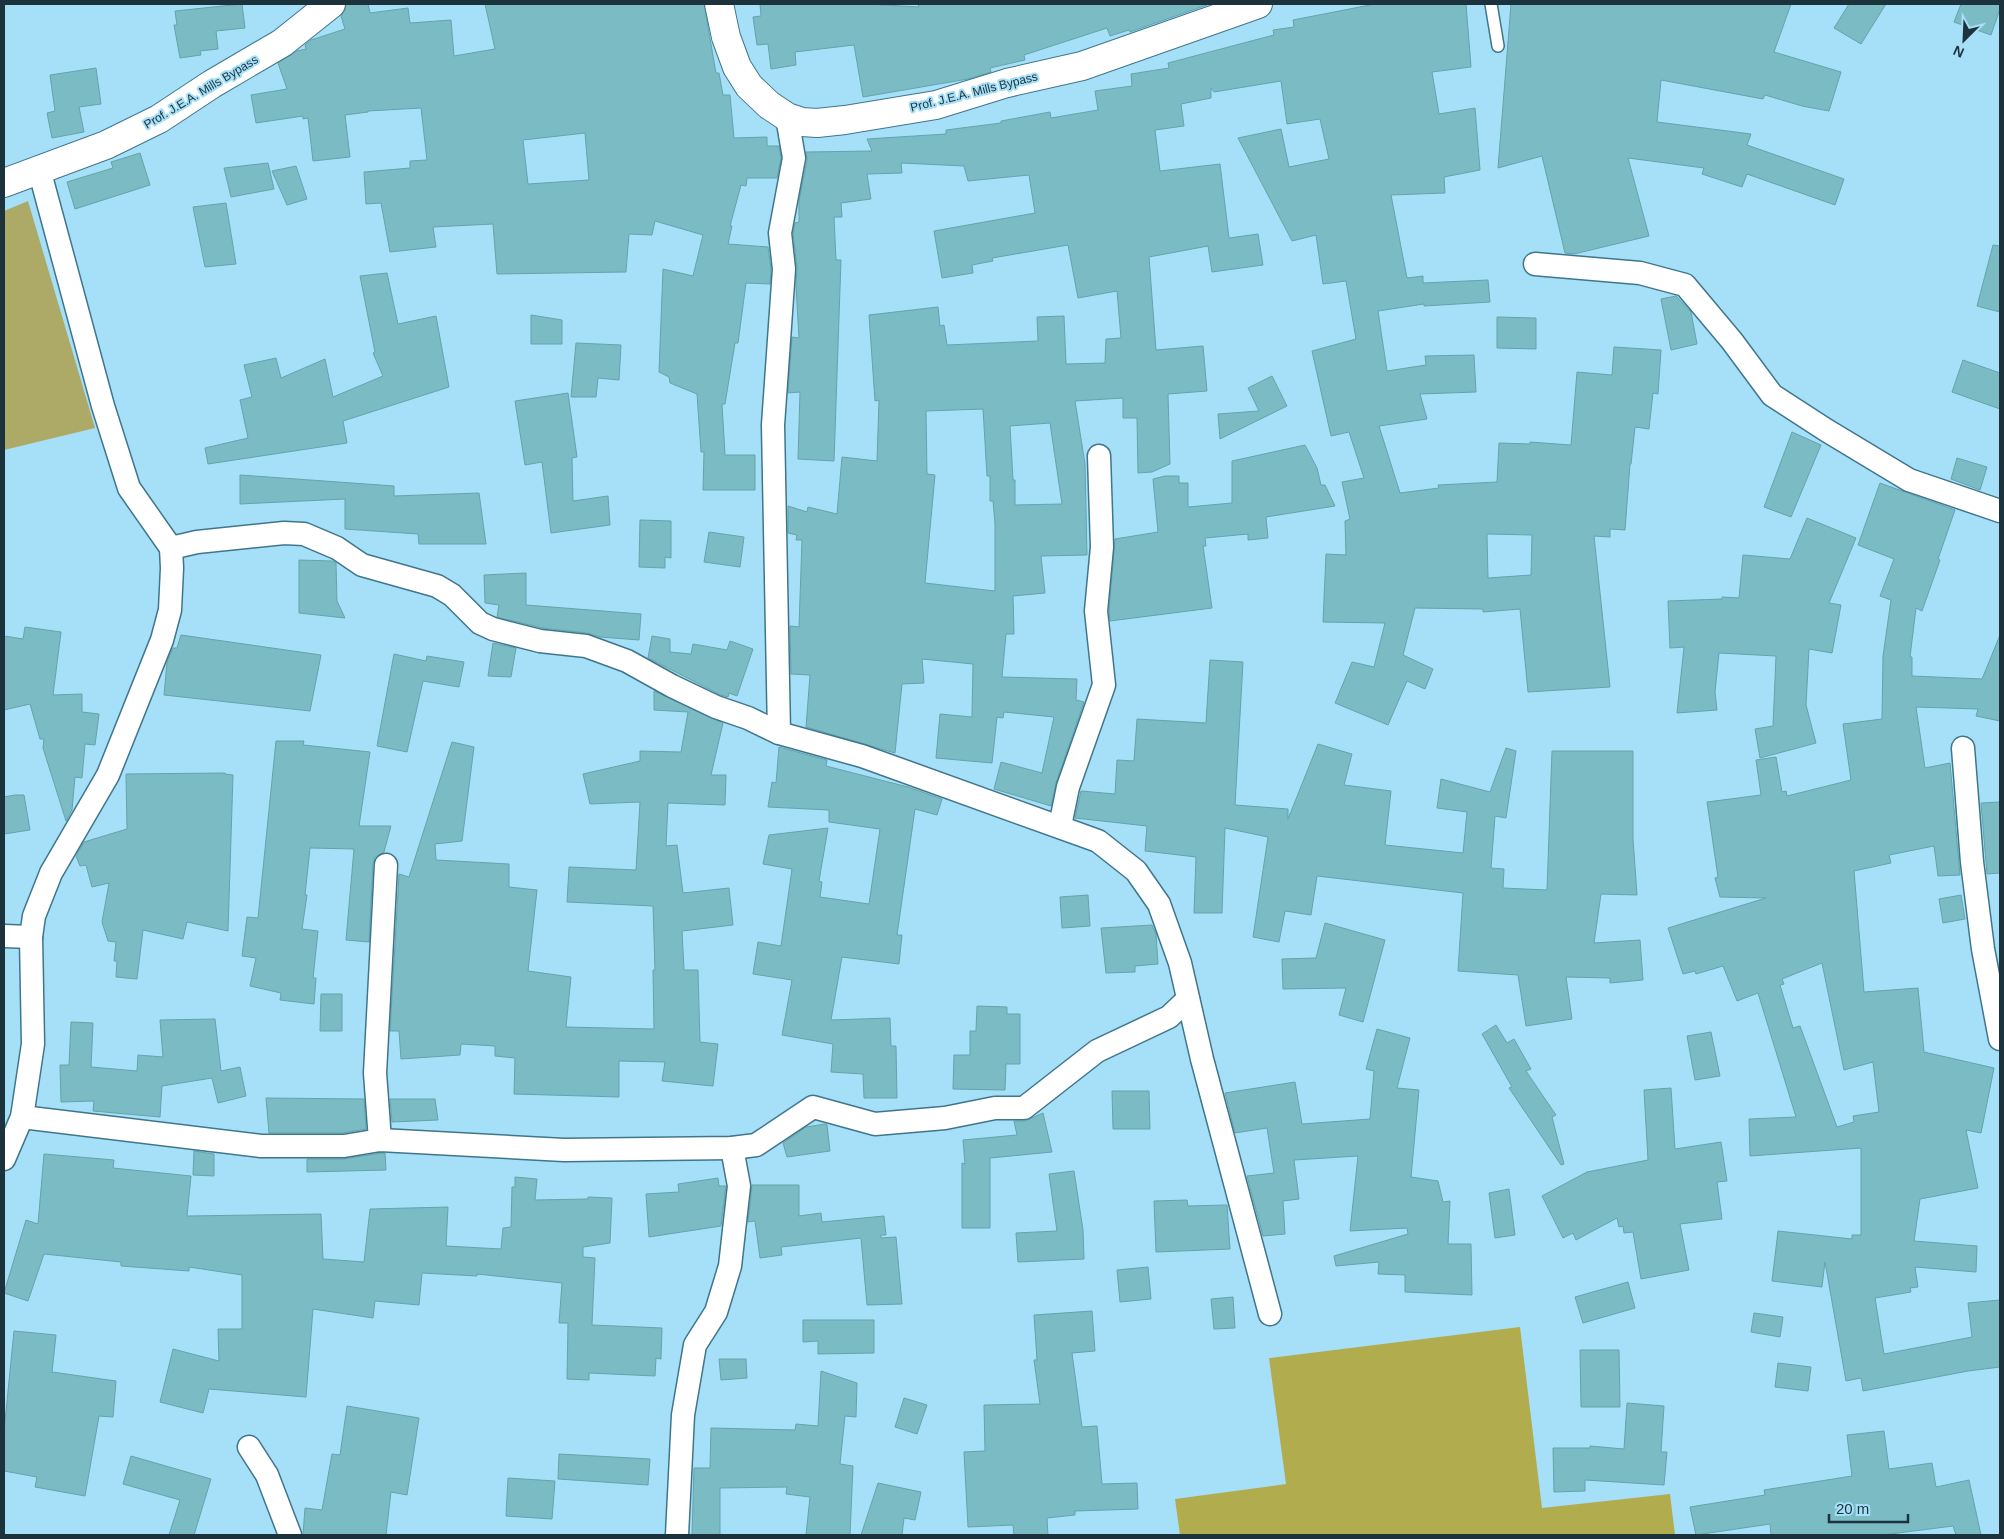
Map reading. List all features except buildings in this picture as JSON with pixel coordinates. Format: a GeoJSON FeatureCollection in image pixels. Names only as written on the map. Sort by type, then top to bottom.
{"type":"FeatureCollection","features":[{"type":"Feature","properties":{"kind":"street","name":"Prof. J.E.A. Mills Bypass"},"geometry":{"type":"LineString","coordinates":[[4,184],[39,169],[106,145],[159,119],[212,84],[282,43],[331,4]]}},
{"type":"Feature","properties":{"kind":"street","name":"Prof. J.E.A. Mills Bypass"},"geometry":{"type":"LineString","coordinates":[[719,4],[726,37],[737,67],[756,92],[769,105],[788,117],[802,122],[817,123],[936,104],[1006,83],[1082,66],[1258,4]]}},
{"type":"Feature","properties":{"kind":"street"},"geometry":{"type":"LineString","coordinates":[[779,733],[773,425],[784,269],[780,233],[794,158],[788,117]]}},
{"type":"Feature","properties":{"kind":"street"},"geometry":{"type":"LineString","coordinates":[[4,1159],[22,1117],[33,1044],[31,937],[34,916],[51,873],[108,775],[162,640],[170,610],[172,568],[171,548],[129,488],[103,406],[39,169]]}},
{"type":"Feature","properties":{"kind":"street"},"geometry":{"type":"LineString","coordinates":[[1535,264],[1640,273],[1685,284],[1732,341],[1772,395],[1909,480],[2000,511]]}},
{"type":"Feature","properties":{"kind":"street"},"geometry":{"type":"LineString","coordinates":[[1060,826],[1068,787],[1104,685],[1096,611],[1102,547],[1099,456]]}},
{"type":"Feature","properties":{"kind":"street"},"geometry":{"type":"LineString","coordinates":[[171,548],[197,542],[284,533],[304,534],[337,548],[362,565],[437,586],[452,595],[480,623],[493,629],[540,641],[586,646],[595,649],[627,661],[672,686],[716,707],[748,718],[779,733],[862,756],[1098,841],[1136,871],[1159,904],[1180,963],[1202,1059],[1270,1314]]}},
{"type":"Feature","properties":{"kind":"street"},"geometry":{"type":"LineString","coordinates":[[1963,748],[1972,862],[1983,949],[2000,1039]]}},
{"type":"Feature","properties":{"kind":"street"},"geometry":{"type":"LineString","coordinates":[[380,1140],[375,1073],[386,865]]}},
{"type":"Feature","properties":{"kind":"street"},"geometry":{"type":"LineString","coordinates":[[4,936],[31,937]]}},
{"type":"Feature","properties":{"kind":"street"},"geometry":{"type":"LineString","coordinates":[[22,1117],[261,1146],[344,1146],[380,1140],[564,1150],[732,1148],[756,1145],[813,1107],[875,1124],[945,1118],[996,1108],[1024,1108],[1097,1052],[1170,1017],[1188,999]]}},
{"type":"Feature","properties":{"kind":"street"},"geometry":{"type":"LineString","coordinates":[[677,1535],[683,1415],[695,1345],[716,1312],[730,1266],[739,1186],[732,1148]]}},
{"type":"Feature","properties":{"kind":"street"},"geometry":{"type":"LineString","coordinates":[[249,1446],[267,1475],[290,1535]]}},
{"type":"Feature","properties":{"kind":"lane"},"geometry":{"type":"LineString","coordinates":[[1490,4],[1498,46]]}},
{"type":"Feature","properties":{"kind":"shaded area"},"geometry":{"type":"Polygon","coordinates":[[[28,201],[95,428],[4,450],[4,211],[28,201]]]}},
{"type":"Feature","properties":{"kind":"shaded area"},"geometry":{"type":"Polygon","coordinates":[[[1520,1327],[1542,1508],[1670,1494],[1675,1535],[1180,1535],[1175,1499],[1286,1484],[1269,1358],[1520,1327]]]}}]}
